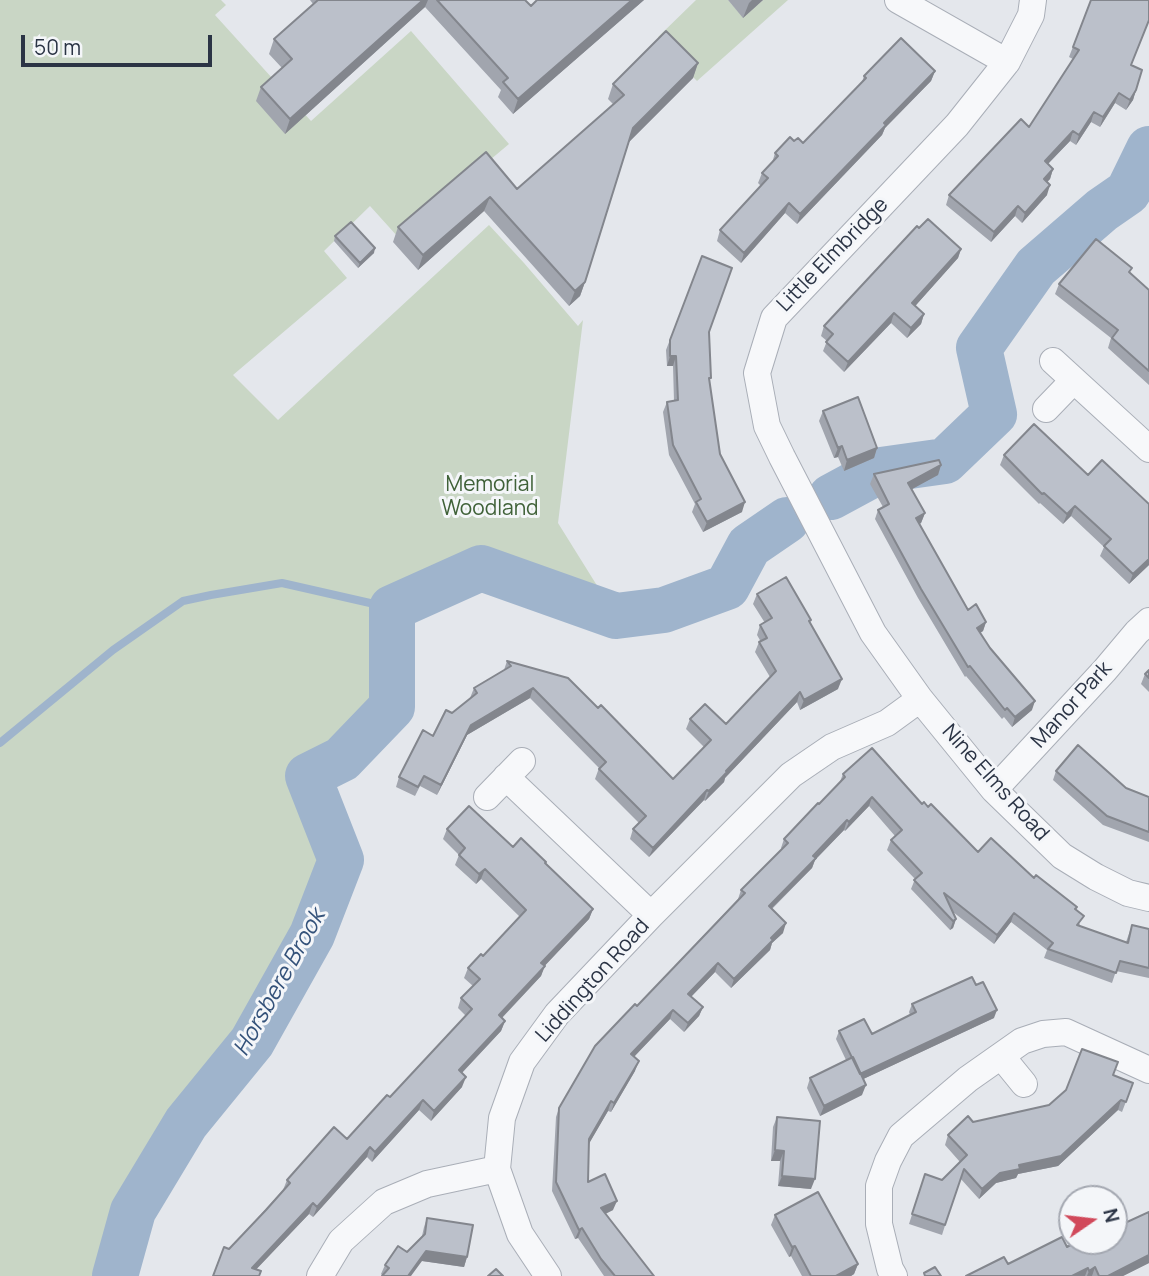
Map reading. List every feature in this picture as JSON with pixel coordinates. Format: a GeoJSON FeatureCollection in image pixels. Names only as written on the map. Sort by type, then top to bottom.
{"type":"FeatureCollection","features":[{"type":"Feature","properties":{"kind":"street"},"geometry":{"type":"LineString","coordinates":[[898,0],[1007,62]]}},
{"type":"Feature","properties":{"kind":"street","name":"Little Elmbridge"},"geometry":{"type":"LineString","coordinates":[[920,699],[873,633],[787,467],[767,426],[757,373],[774,318],[957,125],[1007,62],[1031,15],[1033,0]]}},
{"type":"Feature","properties":{"kind":"street"},"geometry":{"type":"LineString","coordinates":[[1053,361],[1149,449]]}},
{"type":"Feature","properties":{"kind":"street"},"geometry":{"type":"LineString","coordinates":[[1046,409],[1073,381]]}},
{"type":"Feature","properties":{"kind":"street","name":"Manor Park"},"geometry":{"type":"LineString","coordinates":[[994,790],[1149,621]]}},
{"type":"Feature","properties":{"kind":"street","name":"Nine Elms Road"},"geometry":{"type":"LineString","coordinates":[[920,699],[994,790],[1062,856],[1128,892],[1149,898]]}},
{"type":"Feature","properties":{"kind":"street","name":"Liddington Road"},"geometry":{"type":"LineString","coordinates":[[497,1169],[502,1118],[522,1062],[557,1014],[791,775],[832,747],[887,723],[920,699]]}},
{"type":"Feature","properties":{"kind":"street"},"geometry":{"type":"LineString","coordinates":[[487,797],[514,769],[651,915]]}},
{"type":"Feature","properties":{"kind":"street"},"geometry":{"type":"LineString","coordinates":[[894,1276],[879,1224],[879,1186],[888,1161],[901,1136],[968,1079],[1022,1041],[1043,1034],[1066,1032],[1149,1070]]}},
{"type":"Feature","properties":{"kind":"street"},"geometry":{"type":"LineString","coordinates":[[1002,1057],[1024,1084]]}},
{"type":"Feature","properties":{"kind":"street"},"geometry":{"type":"LineString","coordinates":[[320,1276],[341,1241],[384,1202],[426,1184],[497,1169],[520,1234],[548,1276]]}},
{"type":"Feature","properties":{"kind":"green space","name":"Memorial Woodland"},"geometry":{"type":"Polygon","coordinates":[[[0,0],[221,0],[226,5],[215,15],[311,121],[411,31],[509,144],[398,237],[370,206],[324,251],[347,278],[233,375],[278,420],[489,225],[578,326],[583,320],[558,523],[616,616],[481,568],[392,608],[392,707],[342,759],[308,776],[341,860],[312,935],[252,1042],[186,1123],[133,1211],[115,1276],[0,1276],[0,0]]]}},
{"type":"Feature","properties":{"kind":"green space"},"geometry":{"type":"Polygon","coordinates":[[[696,0],[728,0],[743,17],[763,0],[788,0],[697,81],[661,45],[658,37],[696,0]]]}},
{"type":"Feature","properties":{"kind":"building"},"geometry":{"type":"Polygon","coordinates":[[[318,0],[423,0],[290,119],[261,87],[292,59],[274,39],[318,0]]]}},
{"type":"Feature","properties":{"kind":"building"},"geometry":{"type":"Polygon","coordinates":[[[437,0],[525,0],[531,6],[537,0],[632,0],[518,99],[503,82],[508,78],[437,0]]]}},
{"type":"Feature","properties":{"kind":"building"},"geometry":{"type":"Polygon","coordinates":[[[1091,0],[1149,0],[1149,20],[1131,65],[1142,70],[1136,90],[1130,100],[1119,93],[1103,117],[1094,112],[1079,135],[1073,131],[1045,161],[1053,169],[1044,179],[1050,185],[1025,213],[1018,206],[994,232],[949,195],[1021,119],[1029,127],[1079,50],[1073,47],[1091,0]]]}},
{"type":"Feature","properties":{"kind":"building"},"geometry":{"type":"Polygon","coordinates":[[[666,31],[698,63],[633,128],[585,282],[575,291],[490,197],[423,255],[398,227],[486,152],[517,189],[624,95],[613,84],[666,31]]]}},
{"type":"Feature","properties":{"kind":"building"},"geometry":{"type":"Polygon","coordinates":[[[901,38],[935,71],[800,214],[789,203],[744,253],[720,230],[768,178],[762,173],[778,156],[775,153],[790,137],[794,141],[798,138],[803,143],[901,38]]]}},
{"type":"Feature","properties":{"kind":"building"},"geometry":{"type":"Polygon","coordinates":[[[928,219],[961,249],[912,303],[924,314],[911,328],[894,313],[848,362],[826,342],[833,334],[824,326],[917,226],[919,228],[928,219]]]}},
{"type":"Feature","properties":{"kind":"building"},"geometry":{"type":"Polygon","coordinates":[[[351,222],[375,248],[360,263],[335,236],[351,222]]]}},
{"type":"Feature","properties":{"kind":"building"},"geometry":{"type":"Polygon","coordinates":[[[1096,239],[1132,268],[1129,272],[1149,290],[1149,371],[1112,338],[1118,330],[1059,284],[1096,239]]]}},
{"type":"Feature","properties":{"kind":"building"},"geometry":{"type":"Polygon","coordinates":[[[702,256],[732,268],[709,332],[709,378],[720,454],[745,502],[707,522],[696,502],[701,499],[673,445],[667,402],[678,400],[676,356],[670,356],[670,340],[702,256]]]}},
{"type":"Feature","properties":{"kind":"building"},"geometry":{"type":"Polygon","coordinates":[[[858,397],[877,448],[847,460],[842,446],[838,448],[823,411],[858,397]]]}},
{"type":"Feature","properties":{"kind":"building"},"geometry":{"type":"Polygon","coordinates":[[[1034,424],[1088,475],[1102,460],[1149,504],[1149,559],[1133,574],[1104,546],[1111,539],[1075,506],[1067,514],[1042,494],[1004,455],[1034,424]]]}},
{"type":"Feature","properties":{"kind":"building"},"geometry":{"type":"Polygon","coordinates":[[[939,460],[941,465],[908,483],[925,513],[916,518],[968,610],[976,604],[986,622],[977,628],[990,648],[1035,701],[1015,717],[1007,708],[1005,710],[970,666],[968,667],[878,510],[889,504],[874,474],[939,460]]]}},
{"type":"Feature","properties":{"kind":"building"},"geometry":{"type":"Polygon","coordinates":[[[786,577],[842,679],[804,700],[800,692],[653,848],[633,829],[646,816],[599,769],[606,762],[533,688],[471,725],[441,785],[424,776],[418,787],[399,777],[423,730],[433,736],[446,710],[452,713],[477,693],[474,688],[511,666],[507,661],[568,678],[598,708],[601,705],[673,779],[711,740],[690,719],[705,704],[726,724],[776,671],[759,642],[767,638],[760,625],[772,618],[757,594],[786,577]]]}},
{"type":"Feature","properties":{"kind":"building"},"geometry":{"type":"Polygon","coordinates":[[[1078,745],[1126,788],[1149,797],[1149,832],[1107,816],[1056,771],[1078,745]]]}},
{"type":"Feature","properties":{"kind":"building"},"geometry":{"type":"Polygon","coordinates":[[[872,748],[922,804],[924,802],[928,807],[931,804],[978,852],[991,838],[1034,878],[1036,875],[1077,907],[1075,909],[1084,916],[1077,925],[1128,943],[1132,925],[1149,929],[1149,968],[1120,961],[1116,973],[1048,949],[1053,943],[1014,913],[997,935],[944,893],[956,919],[953,921],[914,880],[922,873],[891,840],[902,830],[872,797],[849,822],[847,820],[813,856],[816,858],[769,906],[786,923],[771,938],[773,940],[734,979],[718,963],[688,994],[703,1007],[688,1023],[673,1010],[631,1054],[639,1061],[589,1139],[588,1182],[605,1174],[617,1201],[601,1208],[654,1276],[615,1276],[582,1228],[579,1230],[556,1182],[559,1108],[595,1046],[745,893],[741,890],[788,843],[784,839],[845,777],[843,774],[872,748]]]}},
{"type":"Feature","properties":{"kind":"building"},"geometry":{"type":"Polygon","coordinates":[[[469,806],[513,847],[521,838],[593,909],[541,963],[545,966],[499,1015],[505,1021],[459,1070],[466,1077],[434,1111],[423,1100],[375,1152],[370,1147],[317,1207],[313,1203],[252,1268],[261,1271],[259,1276],[213,1276],[224,1247],[229,1249],[266,1210],[290,1183],[287,1180],[334,1127],[347,1139],[472,1009],[461,998],[480,979],[468,968],[481,954],[483,956],[526,910],[485,869],[479,874],[459,855],[465,848],[447,829],[469,806]]]}},
{"type":"Feature","properties":{"kind":"building"},"geometry":{"type":"Polygon","coordinates":[[[972,977],[976,985],[983,982],[997,1010],[860,1074],[839,1031],[864,1019],[872,1034],[916,1012],[912,1004],[972,977]]]}},
{"type":"Feature","properties":{"kind":"building"},"geometry":{"type":"Polygon","coordinates":[[[1082,1049],[1118,1062],[1113,1075],[1133,1083],[1126,1102],[1121,1100],[1061,1156],[1019,1165],[1020,1169],[1000,1173],[982,1189],[964,1169],[945,1225],[912,1214],[925,1174],[942,1180],[967,1155],[948,1135],[968,1116],[973,1122],[1049,1105],[1066,1090],[1082,1049]]]}},
{"type":"Feature","properties":{"kind":"building"},"geometry":{"type":"Polygon","coordinates":[[[853,1057],[866,1085],[824,1106],[810,1078],[853,1057]]]}},
{"type":"Feature","properties":{"kind":"building"},"geometry":{"type":"Polygon","coordinates":[[[777,1117],[820,1121],[815,1179],[782,1176],[784,1151],[775,1150],[777,1117]]]}},
{"type":"Feature","properties":{"kind":"building"},"geometry":{"type":"Polygon","coordinates":[[[818,1192],[858,1264],[836,1276],[811,1276],[775,1215],[818,1192]]]}},
{"type":"Feature","properties":{"kind":"building"},"geometry":{"type":"Polygon","coordinates":[[[1149,1212],[1149,1255],[1108,1276],[1099,1276],[1095,1267],[1072,1276],[966,1276],[1004,1257],[1008,1264],[1058,1239],[1058,1255],[1128,1255],[1128,1222],[1149,1212]]]}},
{"type":"Feature","properties":{"kind":"building"},"geometry":{"type":"Polygon","coordinates":[[[427,1218],[473,1225],[467,1257],[426,1251],[408,1276],[382,1276],[389,1268],[385,1265],[398,1246],[407,1252],[425,1234],[427,1218]]]}},
{"type":"Feature","properties":{"kind":"building"},"geometry":{"type":"Polygon","coordinates":[[[935,1267],[941,1276],[925,1276],[924,1273],[935,1267]]]}},
{"type":"Feature","properties":{"kind":"building"},"geometry":{"type":"Polygon","coordinates":[[[496,1269],[503,1276],[488,1276],[496,1269]]]}},
{"type":"Feature","properties":{"kind":"waterway","name":"Horsbere Brook"},"geometry":{"type":"LineString","coordinates":[[831,497],[881,470],[945,461],[994,414],[979,348],[1036,267],[1102,210],[1128,192],[1149,149]]}},
{"type":"Feature","properties":{"kind":"waterway","name":"Horsbere Brook"},"geometry":{"type":"LineString","coordinates":[[115,1276],[133,1211],[186,1123],[252,1042],[312,935],[341,860],[308,776],[342,759],[392,707],[392,608],[481,568],[616,616],[664,610],[727,587],[749,546],[787,520]]}},
{"type":"Feature","properties":{"kind":"waterway"},"geometry":{"type":"LineString","coordinates":[[0,743],[113,650],[183,601],[282,583],[392,608]]}}]}
